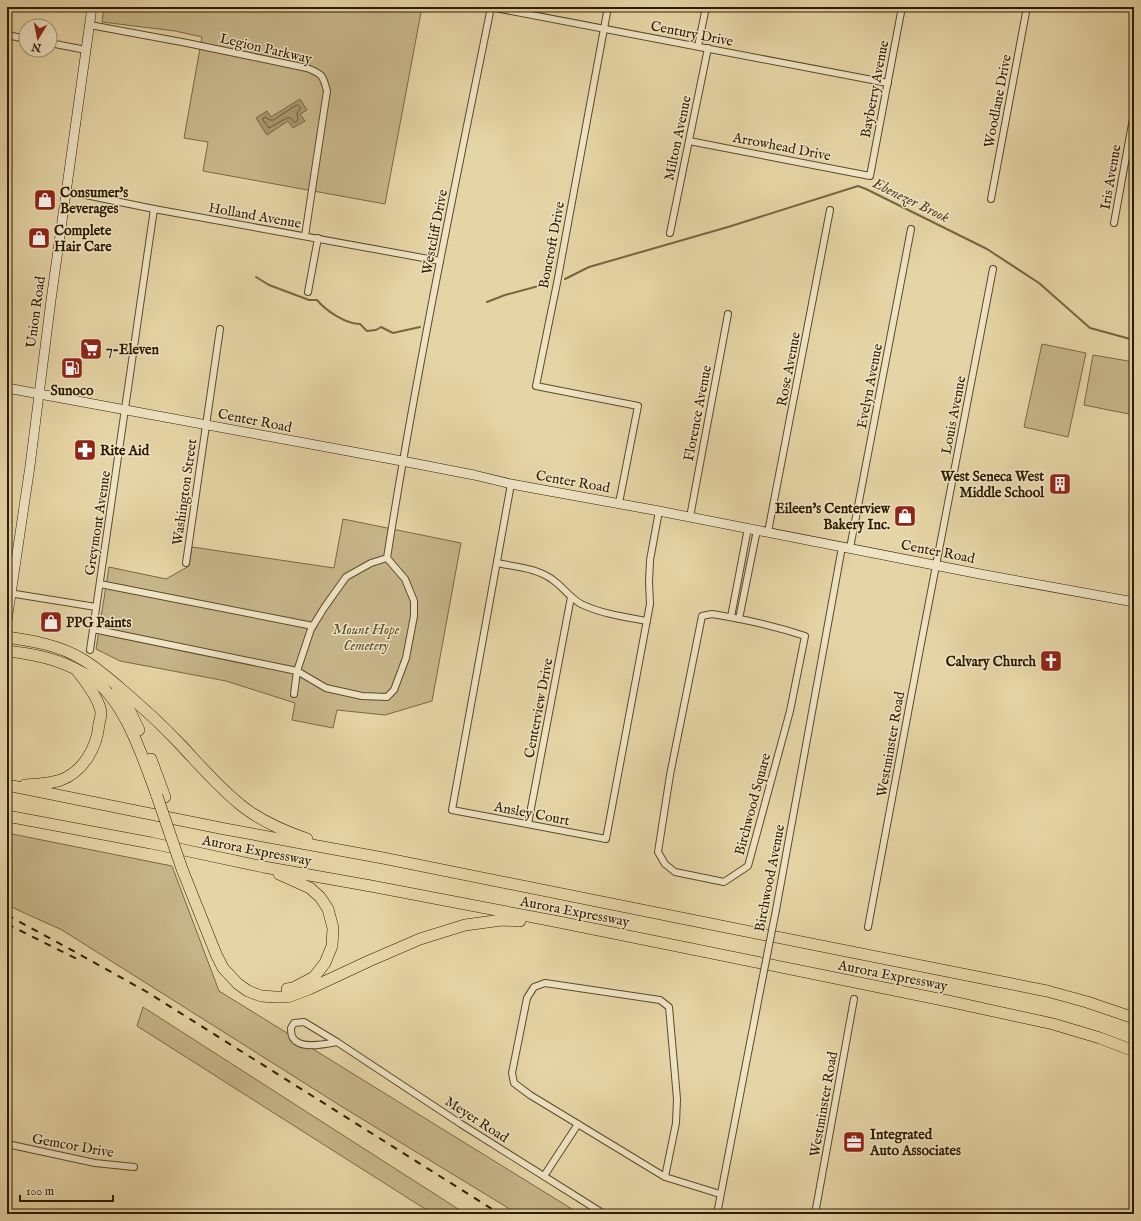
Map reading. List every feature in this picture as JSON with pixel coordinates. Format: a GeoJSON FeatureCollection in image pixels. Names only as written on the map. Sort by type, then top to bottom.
{"type":"FeatureCollection","features":[{"type":"Feature","properties":{"kind":"highway"},"geometry":{"type":"LineString","coordinates":[[7,637],[56,647],[82,659],[108,677],[151,715],[218,786],[244,807],[269,823],[331,849]]}},
{"type":"Feature","properties":{"kind":"highway"},"geometry":{"type":"LineString","coordinates":[[7,651],[51,658],[75,668],[96,680],[112,698],[130,727],[161,797]]}},
{"type":"Feature","properties":{"kind":"highway"},"geometry":{"type":"LineString","coordinates":[[9,785],[43,783],[61,780],[74,774],[83,764],[94,747],[99,731],[101,712],[97,701],[75,668]]}},
{"type":"Feature","properties":{"kind":"highway"},"geometry":{"type":"LineString","coordinates":[[108,677],[127,705],[141,734],[161,797],[216,954],[224,968],[238,984],[248,991],[261,996],[288,997],[420,939],[465,925],[502,920],[559,922]]}},
{"type":"Feature","properties":{"kind":"highway","name":"Aurora Expressway"},"geometry":{"type":"LineString","coordinates":[[9,785],[1047,991],[1087,1002],[1134,1018]]}},
{"type":"Feature","properties":{"kind":"highway","name":"Aurora Expressway"},"geometry":{"type":"LineString","coordinates":[[7,816],[151,843],[264,868],[370,886],[559,922],[1002,1012],[1053,1024],[1134,1050]]}},
{"type":"Feature","properties":{"kind":"highway"},"geometry":{"type":"LineString","coordinates":[[186,869],[220,951],[229,966],[238,977],[249,984],[261,989],[276,991],[293,988],[314,977],[325,963],[332,946],[333,928],[328,908],[320,897],[310,888],[264,868]]}},
{"type":"Feature","properties":{"kind":"main road","name":"Union Road"},"geometry":{"type":"LineString","coordinates":[[7,621],[9,593],[30,466],[38,394],[92,7]]}},
{"type":"Feature","properties":{"kind":"main road","name":"Center Road"},"geometry":{"type":"LineString","coordinates":[[7,388],[402,461],[512,484],[1134,602]]}},
{"type":"Feature","properties":{"kind":"street","name":"Century Drive"},"geometry":{"type":"LineString","coordinates":[[491,7],[888,83]]}},
{"type":"Feature","properties":{"kind":"street","name":"Westcliff Drive"},"geometry":{"type":"LineString","coordinates":[[387,558],[402,461],[491,7]]}},
{"type":"Feature","properties":{"kind":"street","name":"Boncroft Drive"},"geometry":{"type":"LineString","coordinates":[[608,7],[536,386],[638,406],[619,504]]}},
{"type":"Feature","properties":{"kind":"street"},"geometry":{"type":"LineString","coordinates":[[698,46],[706,7]]}},
{"type":"Feature","properties":{"kind":"street","name":"Bayberry Avenue"},"geometry":{"type":"LineString","coordinates":[[870,176],[902,7]]}},
{"type":"Feature","properties":{"kind":"street","name":"Woodlane Drive"},"geometry":{"type":"LineString","coordinates":[[991,199],[1027,7]]}},
{"type":"Feature","properties":{"kind":"street","name":"Legion Parkway"},"geometry":{"type":"LineString","coordinates":[[90,25],[307,68],[322,75],[327,91],[306,236]]}},
{"type":"Feature","properties":{"kind":"street"},"geometry":{"type":"LineString","coordinates":[[7,35],[18,37]]}},
{"type":"Feature","properties":{"kind":"street"},"geometry":{"type":"LineString","coordinates":[[58,45],[86,50]]}},
{"type":"Feature","properties":{"kind":"street","name":"Milton Avenue"},"geometry":{"type":"LineString","coordinates":[[670,233],[708,48]]}},
{"type":"Feature","properties":{"kind":"street","name":"Iris Avenue"},"geometry":{"type":"LineString","coordinates":[[1114,223],[1134,112]]}},
{"type":"Feature","properties":{"kind":"street","name":"Arrowhead Drive"},"geometry":{"type":"LineString","coordinates":[[688,141],[870,176]]}},
{"type":"Feature","properties":{"kind":"street","name":"Holland Avenue"},"geometry":{"type":"LineString","coordinates":[[66,191],[154,209],[440,261]]}},
{"type":"Feature","properties":{"kind":"street","name":"Greymont Avenue"},"geometry":{"type":"LineString","coordinates":[[90,650],[154,209]]}},
{"type":"Feature","properties":{"kind":"street","name":"Rose Avenue"},"geometry":{"type":"LineString","coordinates":[[768,532],[830,210]]}},
{"type":"Feature","properties":{"kind":"street","name":"Evelyn Avenue"},"geometry":{"type":"LineString","coordinates":[[846,548],[911,229]]}},
{"type":"Feature","properties":{"kind":"street"},"geometry":{"type":"LineString","coordinates":[[308,292],[318,238]]}},
{"type":"Feature","properties":{"kind":"street","name":"Louis Avenue"},"geometry":{"type":"LineString","coordinates":[[936,565],[993,269]]}},
{"type":"Feature","properties":{"kind":"street","name":"Florence Avenue"},"geometry":{"type":"LineString","coordinates":[[690,517],[728,314]]}},
{"type":"Feature","properties":{"kind":"street","name":"Washington Street"},"geometry":{"type":"LineString","coordinates":[[186,563],[220,329]]}},
{"type":"Feature","properties":{"kind":"street","name":"Ansley Court"},"geometry":{"type":"LineString","coordinates":[[512,484],[452,810],[606,839],[650,604],[650,560],[659,511]]}},
{"type":"Feature","properties":{"kind":"street"},"geometry":{"type":"LineString","coordinates":[[731,617],[753,529]]}},
{"type":"Feature","properties":{"kind":"street"},"geometry":{"type":"LineString","coordinates":[[739,619],[753,529]]}},
{"type":"Feature","properties":{"kind":"street","name":"Birchwood Avenue"},"geometry":{"type":"LineString","coordinates":[[717,1214],[846,548]]}},
{"type":"Feature","properties":{"kind":"street"},"geometry":{"type":"LineString","coordinates":[[93,629],[297,671],[326,688],[362,696],[387,697],[394,690],[406,658],[414,616],[414,601],[405,579],[387,558],[371,563],[346,577],[324,608],[313,626],[297,671],[294,694]]}},
{"type":"Feature","properties":{"kind":"street"},"geometry":{"type":"LineString","coordinates":[[497,563],[538,571],[554,580],[571,597],[583,605],[599,611],[647,621]]}},
{"type":"Feature","properties":{"kind":"street","name":"Westminster Road"},"geometry":{"type":"LineString","coordinates":[[868,928],[936,565]]}},
{"type":"Feature","properties":{"kind":"street"},"geometry":{"type":"LineString","coordinates":[[100,584],[313,626]]}},
{"type":"Feature","properties":{"kind":"street"},"geometry":{"type":"LineString","coordinates":[[9,593],[96,606]]}},
{"type":"Feature","properties":{"kind":"street","name":"Centerview Drive"},"geometry":{"type":"LineString","coordinates":[[528,824],[571,597]]}},
{"type":"Feature","properties":{"kind":"street","name":"Birchwood Square"},"geometry":{"type":"LineString","coordinates":[[712,614],[739,619],[791,631],[805,636],[790,711],[748,866],[724,882],[675,872],[665,864],[658,852],[670,775],[702,616],[712,614]]}},
{"type":"Feature","properties":{"kind":"street"},"geometry":{"type":"LineString","coordinates":[[665,1177],[676,1124],[677,1100],[669,1007],[660,1000],[545,983],[534,987],[527,998],[512,1073],[514,1083],[530,1095],[665,1177],[720,1194]]}},
{"type":"Feature","properties":{"kind":"street","name":"Westminster Road"},"geometry":{"type":"LineString","coordinates":[[815,1214],[854,999]]}},
{"type":"Feature","properties":{"kind":"street","name":"Meyer Road"},"geometry":{"type":"LineString","coordinates":[[337,1042],[317,1045],[304,1044],[294,1040],[291,1028],[294,1023],[304,1022],[337,1042],[461,1124],[604,1214]]}},
{"type":"Feature","properties":{"kind":"street"},"geometry":{"type":"LineString","coordinates":[[544,1176],[578,1124]]}},
{"type":"Feature","properties":{"kind":"street","name":"Gemcor Drive"},"geometry":{"type":"LineString","coordinates":[[7,1144],[95,1163],[134,1167]]}},
{"type":"Feature","properties":{"kind":"green space"},"geometry":{"type":"Polygon","coordinates":[[[104,7],[422,7],[385,204],[203,171],[208,142],[184,138],[202,37],[175,31],[102,22],[104,7]]]}},
{"type":"Feature","properties":{"kind":"green space"},"geometry":{"type":"Polygon","coordinates":[[[1042,344],[1086,353],[1068,437],[1024,427],[1042,344]]]}},
{"type":"Feature","properties":{"kind":"green space"},"geometry":{"type":"Polygon","coordinates":[[[1093,355],[1134,362],[1134,415],[1084,405],[1093,355]]]}},
{"type":"Feature","properties":{"kind":"green space","name":"Mount Hope Cemetery"},"geometry":{"type":"Polygon","coordinates":[[[343,519],[461,543],[432,701],[385,715],[337,710],[333,728],[292,720],[295,703],[226,681],[120,661],[96,649],[109,567],[166,579],[189,566],[192,547],[334,568],[343,519]]]}},
{"type":"Feature","properties":{"kind":"green space"},"geometry":{"type":"Polygon","coordinates":[[[7,833],[172,866],[219,991],[580,1214],[518,1214],[344,1108],[62,930],[7,905],[7,833]]]}},
{"type":"Feature","properties":{"kind":"green space"},"geometry":{"type":"Polygon","coordinates":[[[143,1007],[466,1214],[433,1214],[137,1026],[143,1007]]]}},
{"type":"Feature","properties":{"kind":"water"},"geometry":{"type":"Polygon","coordinates":[[[300,99],[307,110],[300,114],[305,121],[293,128],[288,121],[267,135],[256,118],[267,111],[271,117],[300,99]]]}},
{"type":"Feature","properties":{"kind":"waterway","name":"Ebenezer Brook"},"geometry":{"type":"LineString","coordinates":[[565,279],[589,267],[728,227],[858,186],[987,249],[1039,283],[1090,328],[1134,340]]}},
{"type":"Feature","properties":{"kind":"waterway","name":"Ebenezer Brook"},"geometry":{"type":"LineString","coordinates":[[256,277],[269,285],[309,300],[317,300],[337,316],[349,322],[360,324],[367,331],[376,330],[381,327],[393,333],[420,327]]}},
{"type":"Feature","properties":{"kind":"waterway","name":"Ebenezer Brook"},"geometry":{"type":"LineString","coordinates":[[487,302],[505,295],[546,284]]}},
{"type":"Feature","properties":{"kind":"railway"},"geometry":{"type":"LineString","coordinates":[[7,915],[147,992],[500,1214]]}},
{"type":"Feature","properties":{"kind":"railway"},"geometry":{"type":"LineString","coordinates":[[7,924],[79,960]]}},
{"type":"Feature","properties":{"kind":"place","name":"Consumer's Beverages"},"geometry":{"type":"Point","coordinates":[45,200]}},
{"type":"Feature","properties":{"kind":"place","name":"Complete Hair Care"},"geometry":{"type":"Point","coordinates":[39,238]}},
{"type":"Feature","properties":{"kind":"place","name":"7-Eleven"},"geometry":{"type":"Point","coordinates":[91,349]}},
{"type":"Feature","properties":{"kind":"place","name":"Sunoco"},"geometry":{"type":"Point","coordinates":[72,368]}},
{"type":"Feature","properties":{"kind":"place","name":"Rite Aid"},"geometry":{"type":"Point","coordinates":[85,450]}},
{"type":"Feature","properties":{"kind":"place","name":"West Seneca West Middle School"},"geometry":{"type":"Point","coordinates":[1060,484]}},
{"type":"Feature","properties":{"kind":"place","name":"Eileen's Centerview Bakery Inc."},"geometry":{"type":"Point","coordinates":[905,516]}},
{"type":"Feature","properties":{"kind":"place","name":"PPG Paints"},"geometry":{"type":"Point","coordinates":[51,622]}},
{"type":"Feature","properties":{"kind":"place","name":"Calvary Church"},"geometry":{"type":"Point","coordinates":[1051,661]}},
{"type":"Feature","properties":{"kind":"place","name":"Integrated Auto Associates"},"geometry":{"type":"Point","coordinates":[854,1142]}}]}
